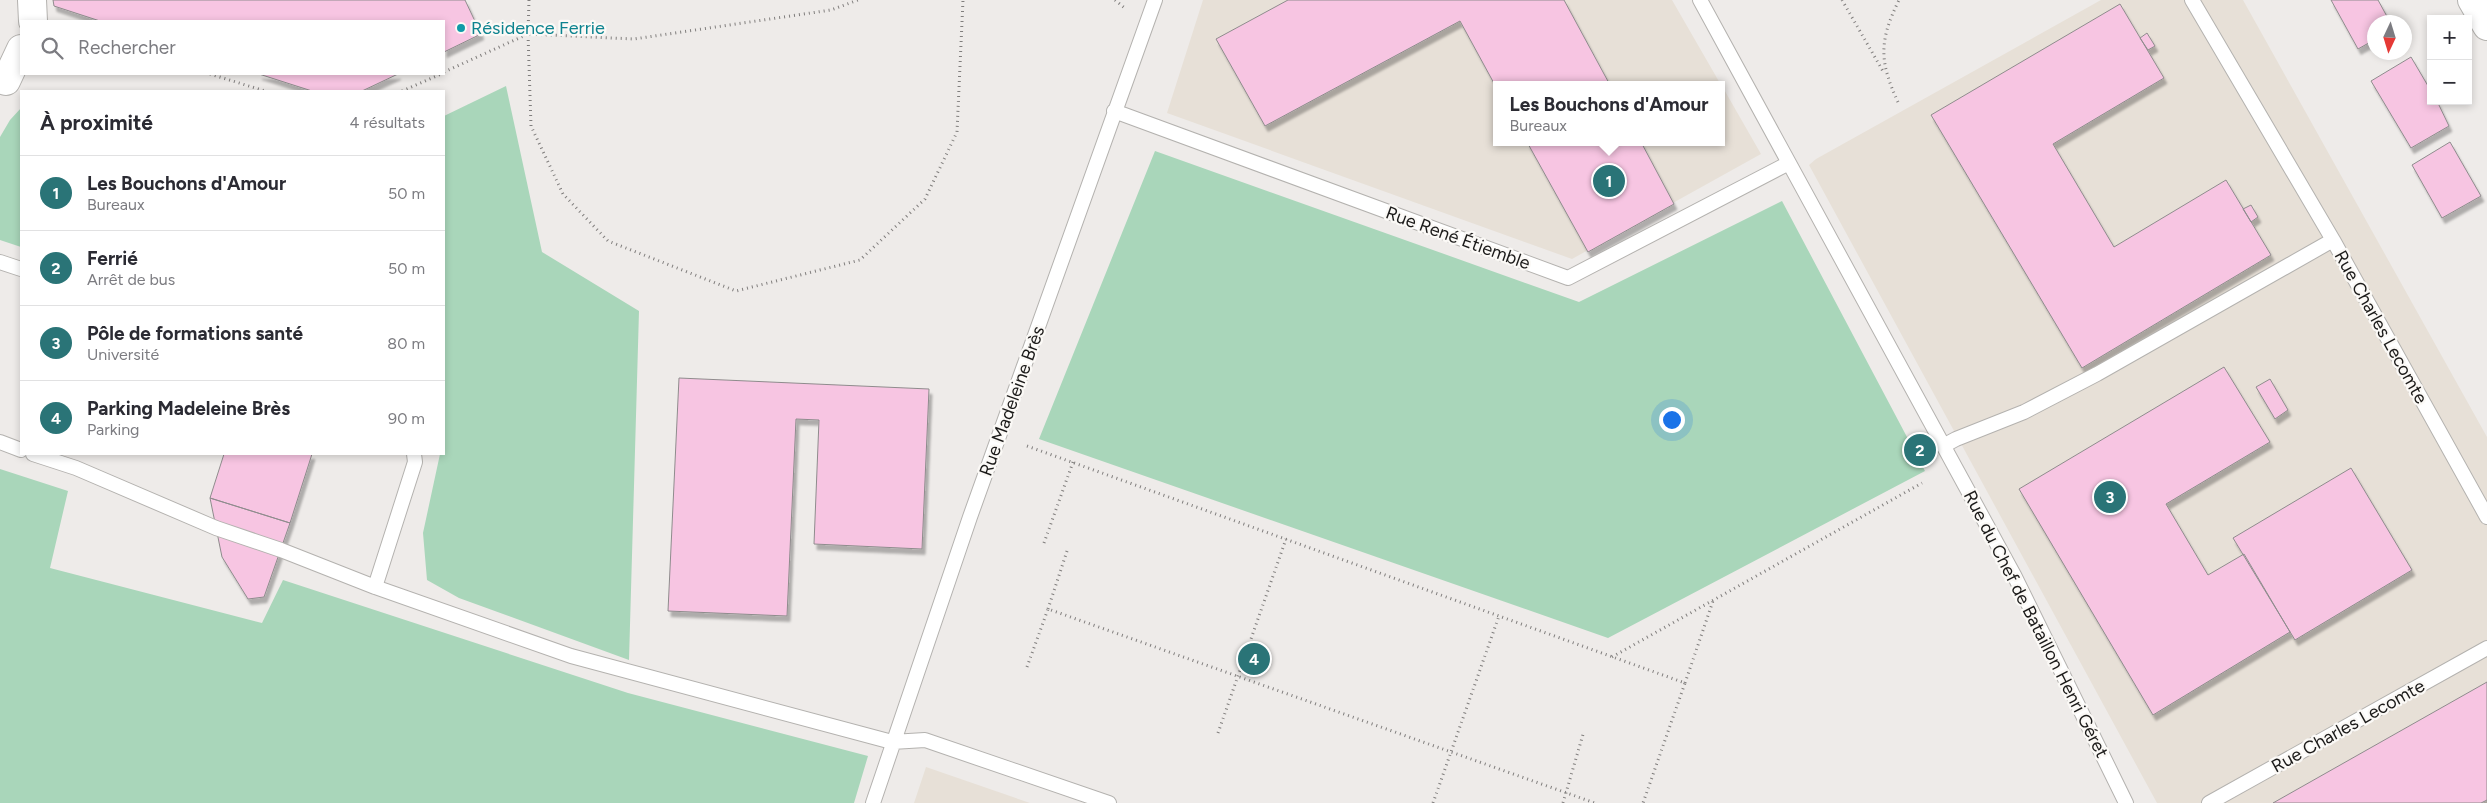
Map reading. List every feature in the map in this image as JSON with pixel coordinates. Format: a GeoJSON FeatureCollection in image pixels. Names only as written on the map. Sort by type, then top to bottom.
{"type":"FeatureCollection","features":[{"type":"Feature","properties":{"kind":"street"},"geometry":{"type":"LineString","coordinates":[[32,0],[33,20]]}},
{"type":"Feature","properties":{"kind":"street"},"geometry":{"type":"LineString","coordinates":[[2472,0],[2487,26]]}},
{"type":"Feature","properties":{"kind":"street"},"geometry":{"type":"LineString","coordinates":[[2,84],[20,51]]}},
{"type":"Feature","properties":{"kind":"lane","name":"Rue Madeleine Brès"},"geometry":{"type":"LineString","coordinates":[[873,803],[892,742],[1114,111],[1155,0]]}},
{"type":"Feature","properties":{"kind":"lane","name":"Rue du Chef de Bataillon Henri Géret"},"geometry":{"type":"LineString","coordinates":[[1700,0],[2014,575],[2126,803]]}},
{"type":"Feature","properties":{"kind":"lane","name":"Rue Charles Lecomte"},"geometry":{"type":"LineString","coordinates":[[2192,0],[2333,240],[2487,518]]}},
{"type":"Feature","properties":{"kind":"lane","name":"Rue René Étiemble"},"geometry":{"type":"LineString","coordinates":[[1114,111],[1568,278],[1789,163]]}},
{"type":"Feature","properties":{"kind":"lane"},"geometry":{"type":"LineString","coordinates":[[1943,446],[2024,412],[2097,374],[2333,240]]}},
{"type":"Feature","properties":{"kind":"lane"},"geometry":{"type":"LineString","coordinates":[[0,262],[20,270]]}},
{"type":"Feature","properties":{"kind":"lane"},"geometry":{"type":"LineString","coordinates":[[0,442],[20,450]]}},
{"type":"Feature","properties":{"kind":"lane"},"geometry":{"type":"LineString","coordinates":[[36,455],[76,468],[216,528],[281,550],[375,587],[571,656],[892,742],[925,740],[1109,803]]}},
{"type":"Feature","properties":{"kind":"lane"},"geometry":{"type":"LineString","coordinates":[[375,587],[415,462],[414,455]]}},
{"type":"Feature","properties":{"kind":"lane","name":"Rue Charles Lecomte"},"geometry":{"type":"LineString","coordinates":[[2210,803],[2487,648]]}},
{"type":"Feature","properties":{"kind":"path"},"geometry":{"type":"LineString","coordinates":[[529,0],[528,34],[531,126],[563,194],[608,242],[736,291],[860,260],[925,199],[957,132],[963,0]]}},
{"type":"Feature","properties":{"kind":"path"},"geometry":{"type":"LineString","coordinates":[[445,72],[528,34],[634,39],[831,10],[858,0]]}},
{"type":"Feature","properties":{"kind":"path"},"geometry":{"type":"LineString","coordinates":[[1842,0],[1886,76],[1898,102]]}},
{"type":"Feature","properties":{"kind":"path"},"geometry":{"type":"LineString","coordinates":[[1886,76],[1883,52],[1889,20],[1899,0]]}},
{"type":"Feature","properties":{"kind":"path"},"geometry":{"type":"LineString","coordinates":[[213,75],[262,90]]}},
{"type":"Feature","properties":{"kind":"path"},"geometry":{"type":"LineString","coordinates":[[404,90],[438,75]]}},
{"type":"Feature","properties":{"kind":"path"},"geometry":{"type":"LineString","coordinates":[[1027,446],[1685,683]]}},
{"type":"Feature","properties":{"kind":"path"},"geometry":{"type":"LineString","coordinates":[[1044,543],[1073,462]]}},
{"type":"Feature","properties":{"kind":"path"},"geometry":{"type":"LineString","coordinates":[[1612,657],[1922,483]]}},
{"type":"Feature","properties":{"kind":"path"},"geometry":{"type":"LineString","coordinates":[[1218,733],[1286,539]]}},
{"type":"Feature","properties":{"kind":"path"},"geometry":{"type":"LineString","coordinates":[[1027,667],[1067,551]]}},
{"type":"Feature","properties":{"kind":"path"},"geometry":{"type":"LineString","coordinates":[[1643,803],[1713,600]]}},
{"type":"Feature","properties":{"kind":"path"},"geometry":{"type":"LineString","coordinates":[[1048,609],[1595,803]]}},
{"type":"Feature","properties":{"kind":"path"},"geometry":{"type":"LineString","coordinates":[[1433,803],[1499,616]]}},
{"type":"Feature","properties":{"kind":"path"},"geometry":{"type":"LineString","coordinates":[[1563,803],[1584,731]]}},
{"type":"Feature","properties":{"kind":"shaded area"},"geometry":{"type":"Polygon","coordinates":[[[1203,0],[1672,0],[1719,81],[1493,81],[1493,146],[1725,146],[1725,91],[1761,154],[1572,259],[1167,113],[1203,0]]]}},
{"type":"Feature","properties":{"kind":"shaded area"},"geometry":{"type":"Polygon","coordinates":[[[2101,0],[2243,0],[2487,437],[2487,803],[2157,803],[1809,165],[1816,159],[2101,0]]]}},
{"type":"Feature","properties":{"kind":"shaded area"},"geometry":{"type":"Polygon","coordinates":[[[926,767],[1030,803],[914,803],[926,767]]]}},
{"type":"Feature","properties":{"kind":"green space"},"geometry":{"type":"Polygon","coordinates":[[[506,86],[542,252],[639,311],[629,660],[459,598],[427,580],[423,533],[440,455],[445,455],[445,116],[506,86]]]}},
{"type":"Feature","properties":{"kind":"green space"},"geometry":{"type":"Polygon","coordinates":[[[20,109],[20,247],[0,240],[0,137],[10,120],[20,109]]]}},
{"type":"Feature","properties":{"kind":"green space"},"geometry":{"type":"Polygon","coordinates":[[[1155,151],[1579,302],[1782,201],[1925,471],[1608,638],[1039,439],[1155,151]]]}},
{"type":"Feature","properties":{"kind":"green space"},"geometry":{"type":"Polygon","coordinates":[[[0,469],[68,491],[50,568],[262,623],[283,580],[628,693],[868,756],[854,803],[0,803],[0,469]]]}},
{"type":"Feature","properties":{"kind":"building","name":"Résidence Ferrie"},"geometry":{"type":"Polygon","coordinates":[[[53,0],[465,0],[481,34],[445,52],[445,20],[97,20],[54,6],[53,0]]]}},
{"type":"Feature","properties":{"kind":"building"},"geometry":{"type":"Polygon","coordinates":[[[1288,0],[1564,0],[1608,81],[1493,82],[1460,21],[1265,126],[1216,39],[1288,0]]]}},
{"type":"Feature","properties":{"kind":"building"},"geometry":{"type":"Polygon","coordinates":[[[2331,0],[2378,0],[2386,15],[2367,15],[2367,44],[2358,49],[2331,0]]]}},
{"type":"Feature","properties":{"kind":"building"},"geometry":{"type":"Polygon","coordinates":[[[2120,4],[2164,78],[2053,144],[2114,247],[2226,180],[2271,255],[2082,368],[1931,115],[2120,4]]]}},
{"type":"Feature","properties":{"kind":"building"},"geometry":{"type":"Polygon","coordinates":[[[2147,33],[2155,46],[2148,50],[2140,38],[2147,33]]]}},
{"type":"Feature","properties":{"kind":"building"},"geometry":{"type":"Polygon","coordinates":[[[2412,59],[2427,84],[2427,105],[2439,105],[2449,126],[2411,148],[2371,81],[2406,60],[2412,59]]]}},
{"type":"Feature","properties":{"kind":"building"},"geometry":{"type":"Polygon","coordinates":[[[262,75],[396,75],[364,90],[309,90],[262,75]]]}},
{"type":"Feature","properties":{"kind":"building"},"geometry":{"type":"Polygon","coordinates":[[[2450,142],[2481,196],[2442,218],[2412,165],[2450,142]]]}},
{"type":"Feature","properties":{"kind":"building"},"geometry":{"type":"Polygon","coordinates":[[[1529,146],[1643,146],[1674,204],[1588,252],[1529,146]]]}},
{"type":"Feature","properties":{"kind":"building"},"geometry":{"type":"Polygon","coordinates":[[[2251,205],[2258,217],[2251,222],[2243,209],[2251,205]]]}},
{"type":"Feature","properties":{"kind":"building"},"geometry":{"type":"Polygon","coordinates":[[[2224,367],[2270,442],[2166,504],[2208,575],[2244,554],[2290,632],[2153,715],[2019,489],[2224,367]]]}},
{"type":"Feature","properties":{"kind":"building"},"geometry":{"type":"Polygon","coordinates":[[[679,378],[929,389],[922,549],[814,544],[819,420],[796,419],[787,616],[668,611],[679,378]]]}},
{"type":"Feature","properties":{"kind":"building"},"geometry":{"type":"Polygon","coordinates":[[[2270,379],[2288,410],[2275,419],[2256,387],[2270,379]]]}},
{"type":"Feature","properties":{"kind":"building"},"geometry":{"type":"Polygon","coordinates":[[[224,455],[312,455],[290,523],[210,498],[224,455]]]}},
{"type":"Feature","properties":{"kind":"building"},"geometry":{"type":"Polygon","coordinates":[[[2351,468],[2412,570],[2295,640],[2233,538],[2351,468]]]}},
{"type":"Feature","properties":{"kind":"building"},"geometry":{"type":"Polygon","coordinates":[[[210,498],[290,523],[264,597],[248,599],[222,557],[210,498]]]}},
{"type":"Feature","properties":{"kind":"building"},"geometry":{"type":"Polygon","coordinates":[[[2487,682],[2487,800],[2481,803],[2273,803],[2487,682]]]}},
{"type":"Feature","properties":{"kind":"place","name":"Résidence Ferrie"},"geometry":{"type":"Point","coordinates":[461,28]}},
{"type":"Feature","properties":{"kind":"place","name":"Les Bouchons d'Amour"},"geometry":{"type":"Point","coordinates":[1609,181]}},
{"type":"Feature","properties":{"kind":"place","name":"Ferrié"},"geometry":{"type":"Point","coordinates":[1920,450]}},
{"type":"Feature","properties":{"kind":"place","name":"Pôle de formations santé"},"geometry":{"type":"Point","coordinates":[2110,497]}},
{"type":"Feature","properties":{"kind":"place","name":"Parking Madeleine Brès"},"geometry":{"type":"Point","coordinates":[1254,659]}}]}
